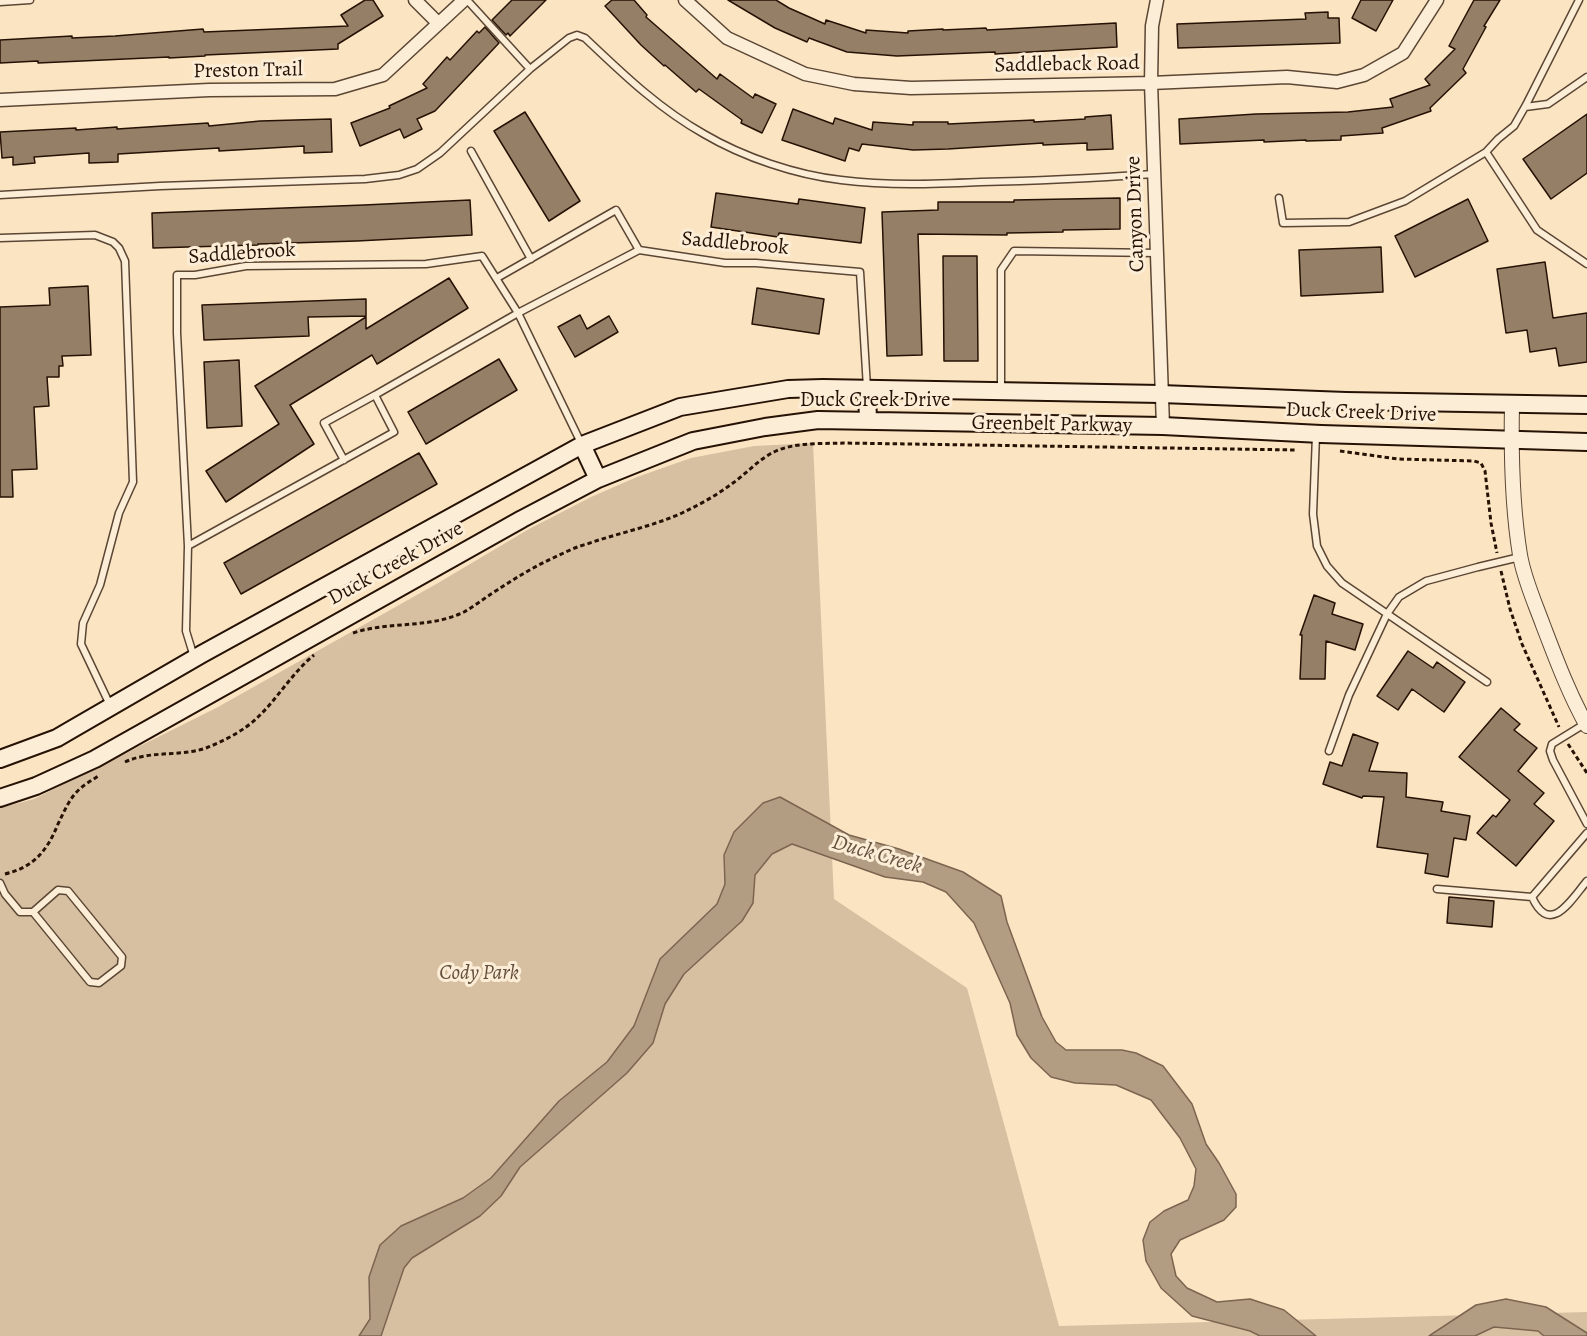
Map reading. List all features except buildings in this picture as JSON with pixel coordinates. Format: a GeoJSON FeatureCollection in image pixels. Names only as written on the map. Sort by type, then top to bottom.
{"type":"FeatureCollection","features":[{"type":"Feature","properties":{"kind":"main road","name":"Duck Creek Drive"},"geometry":{"type":"LineString","coordinates":[[0,759],[57,738],[194,659],[582,445],[680,407],[788,389],[867,388],[1587,405]]}},
{"type":"Feature","properties":{"kind":"main road"},"geometry":{"type":"LineString","coordinates":[[867,388],[868,421]]}},
{"type":"Feature","properties":{"kind":"main road","name":"Duck Creek Drive"},"geometry":{"type":"LineString","coordinates":[[0,798],[36,786],[95,759],[522,519],[598,479],[693,441],[765,427],[818,420],[1163,426],[1315,442],[1512,440],[1587,442]]}},
{"type":"Feature","properties":{"kind":"main road"},"geometry":{"type":"LineString","coordinates":[[582,445],[598,479]]}},
{"type":"Feature","properties":{"kind":"street"},"geometry":{"type":"LineString","coordinates":[[415,0],[438,23]]}},
{"type":"Feature","properties":{"kind":"street","name":"Preston Trail"},"geometry":{"type":"LineString","coordinates":[[0,100],[209,90],[335,89],[383,75],[466,0]]}},
{"type":"Feature","properties":{"kind":"street","name":"Saddleback Road"},"geometry":{"type":"LineString","coordinates":[[686,0],[727,38],[805,74],[854,84],[911,88],[1151,83],[1287,77],[1337,82],[1364,75],[1403,53],[1437,0]]}},
{"type":"Feature","properties":{"kind":"street","name":"Canyon Drive"},"geometry":{"type":"LineString","coordinates":[[1157,0],[1152,26],[1151,83],[1163,426]]}},
{"type":"Feature","properties":{"kind":"street"},"geometry":{"type":"LineString","coordinates":[[1512,405],[1515,512],[1520,557],[1536,608],[1566,685],[1586,724]]}},
{"type":"Feature","properties":{"kind":"lane"},"geometry":{"type":"LineString","coordinates":[[0,2],[30,0]]}},
{"type":"Feature","properties":{"kind":"lane"},"geometry":{"type":"LineString","coordinates":[[466,0],[530,69]]}},
{"type":"Feature","properties":{"kind":"lane"},"geometry":{"type":"LineString","coordinates":[[1279,198],[1283,223],[1349,222],[1405,201],[1486,152],[1514,126],[1579,0]]}},
{"type":"Feature","properties":{"kind":"lane"},"geometry":{"type":"LineString","coordinates":[[0,195],[160,186],[364,179],[399,175],[417,169],[440,153],[530,69],[569,38],[577,35],[585,38],[644,93],[705,135],[747,155],[795,171],[840,180],[906,184],[1005,182],[1154,174]]}},
{"type":"Feature","properties":{"kind":"lane"},"geometry":{"type":"LineString","coordinates":[[1525,107],[1548,104],[1587,77]]}},
{"type":"Feature","properties":{"kind":"lane"},"geometry":{"type":"LineString","coordinates":[[471,152],[531,259]]}},
{"type":"Feature","properties":{"kind":"lane"},"geometry":{"type":"LineString","coordinates":[[1486,152],[1537,230],[1587,264]]}},
{"type":"Feature","properties":{"kind":"lane"},"geometry":{"type":"LineString","coordinates":[[344,460],[324,423],[518,313],[639,250],[616,210],[496,278]]}},
{"type":"Feature","properties":{"kind":"lane"},"geometry":{"type":"LineString","coordinates":[[0,238],[95,235],[112,242],[119,248],[125,261],[133,482],[118,513],[100,585],[83,623],[81,644],[111,707]]}},
{"type":"Feature","properties":{"kind":"lane","name":"Saddlebrook"},"geometry":{"type":"LineString","coordinates":[[639,250],[725,263],[756,263],[860,272],[867,388]]}},
{"type":"Feature","properties":{"kind":"lane"},"geometry":{"type":"LineString","coordinates":[[1001,391],[1001,270],[1014,251],[1157,253]]}},
{"type":"Feature","properties":{"kind":"lane","name":"Saddlebrook"},"geometry":{"type":"LineString","coordinates":[[194,659],[186,631],[188,546],[177,333],[177,275],[195,275],[246,266],[426,264],[482,256],[518,313],[582,445]]}},
{"type":"Feature","properties":{"kind":"lane"},"geometry":{"type":"LineString","coordinates":[[188,546],[394,432],[375,395]]}},
{"type":"Feature","properties":{"kind":"lane"},"geometry":{"type":"LineString","coordinates":[[1315,442],[1313,514],[1317,546],[1327,566],[1342,583],[1487,682]]}},
{"type":"Feature","properties":{"kind":"lane"},"geometry":{"type":"LineString","coordinates":[[1329,751],[1349,695],[1387,614],[1399,597],[1426,581],[1520,557]]}},
{"type":"Feature","properties":{"kind":"lane"},"geometry":{"type":"LineString","coordinates":[[1586,724],[1552,744],[1550,752],[1587,824]]}},
{"type":"Feature","properties":{"kind":"lane"},"geometry":{"type":"LineString","coordinates":[[1532,897],[1587,833]]}},
{"type":"Feature","properties":{"kind":"lane"},"geometry":{"type":"LineString","coordinates":[[1532,897],[1540,911],[1545,915],[1552,915],[1561,912],[1587,881]]}},
{"type":"Feature","properties":{"kind":"lane"},"geometry":{"type":"LineString","coordinates":[[0,883],[2,897],[20,912],[33,912],[58,890],[68,891],[122,957],[121,966],[99,983],[90,982],[33,912]]}},
{"type":"Feature","properties":{"kind":"lane"},"geometry":{"type":"LineString","coordinates":[[1437,889],[1532,897]]}},
{"type":"Feature","properties":{"kind":"path","name":"Greenbelt Parkway"},"geometry":{"type":"LineString","coordinates":[[350,634],[367,628],[426,623],[464,612],[550,559],[584,544],[657,523],[692,508],[731,485],[762,459],[786,448],[844,443],[1315,442],[1335,451],[1398,459],[1481,463],[1485,471],[1491,523],[1510,609],[1545,697],[1564,737],[1587,773]]}},
{"type":"Feature","properties":{"kind":"path"},"geometry":{"type":"LineString","coordinates":[[118,765],[134,757],[206,748],[243,730],[258,718],[303,664],[317,652]]}},
{"type":"Feature","properties":{"kind":"path"},"geometry":{"type":"LineString","coordinates":[[0,874],[22,868],[37,859],[47,847],[74,794],[102,773]]}},
{"type":"Feature","properties":{"kind":"green space","name":"Cody Park"},"geometry":{"type":"Polygon","coordinates":[[[813,443],[834,899],[967,988],[1059,1326],[1587,1312],[1587,1336],[0,1336],[0,808],[34,799],[218,707],[529,529],[591,497],[637,477],[691,458],[754,446],[813,443]]]}},
{"type":"Feature","properties":{"kind":"water","name":"Duck Creek"},"geometry":{"type":"Polygon","coordinates":[[[780,797],[849,835],[899,849],[963,872],[1001,896],[1007,922],[1042,1017],[1056,1042],[1066,1050],[1122,1050],[1136,1053],[1163,1066],[1192,1104],[1206,1144],[1236,1194],[1236,1207],[1224,1220],[1180,1240],[1171,1254],[1176,1276],[1187,1288],[1217,1302],[1250,1299],[1284,1310],[1316,1336],[1260,1336],[1250,1331],[1192,1316],[1161,1288],[1146,1261],[1143,1240],[1150,1222],[1164,1211],[1188,1200],[1194,1186],[1196,1169],[1180,1138],[1151,1100],[1116,1085],[1075,1083],[1051,1077],[1031,1058],[1017,1035],[1010,1003],[974,923],[946,892],[923,882],[885,877],[792,844],[772,854],[755,875],[753,903],[742,921],[684,974],[665,1004],[653,1043],[627,1073],[520,1167],[501,1196],[480,1216],[412,1258],[404,1268],[381,1336],[359,1336],[370,1319],[369,1277],[380,1245],[401,1226],[463,1198],[491,1178],[559,1101],[607,1062],[634,1026],[660,959],[717,904],[725,884],[724,855],[734,832],[763,803],[780,797]]]}},
{"type":"Feature","properties":{"kind":"water"},"geometry":{"type":"Polygon","coordinates":[[[1506,1299],[1546,1307],[1587,1333],[1587,1336],[1544,1336],[1538,1331],[1494,1327],[1475,1336],[1429,1336],[1476,1305],[1506,1299]]]}}]}
